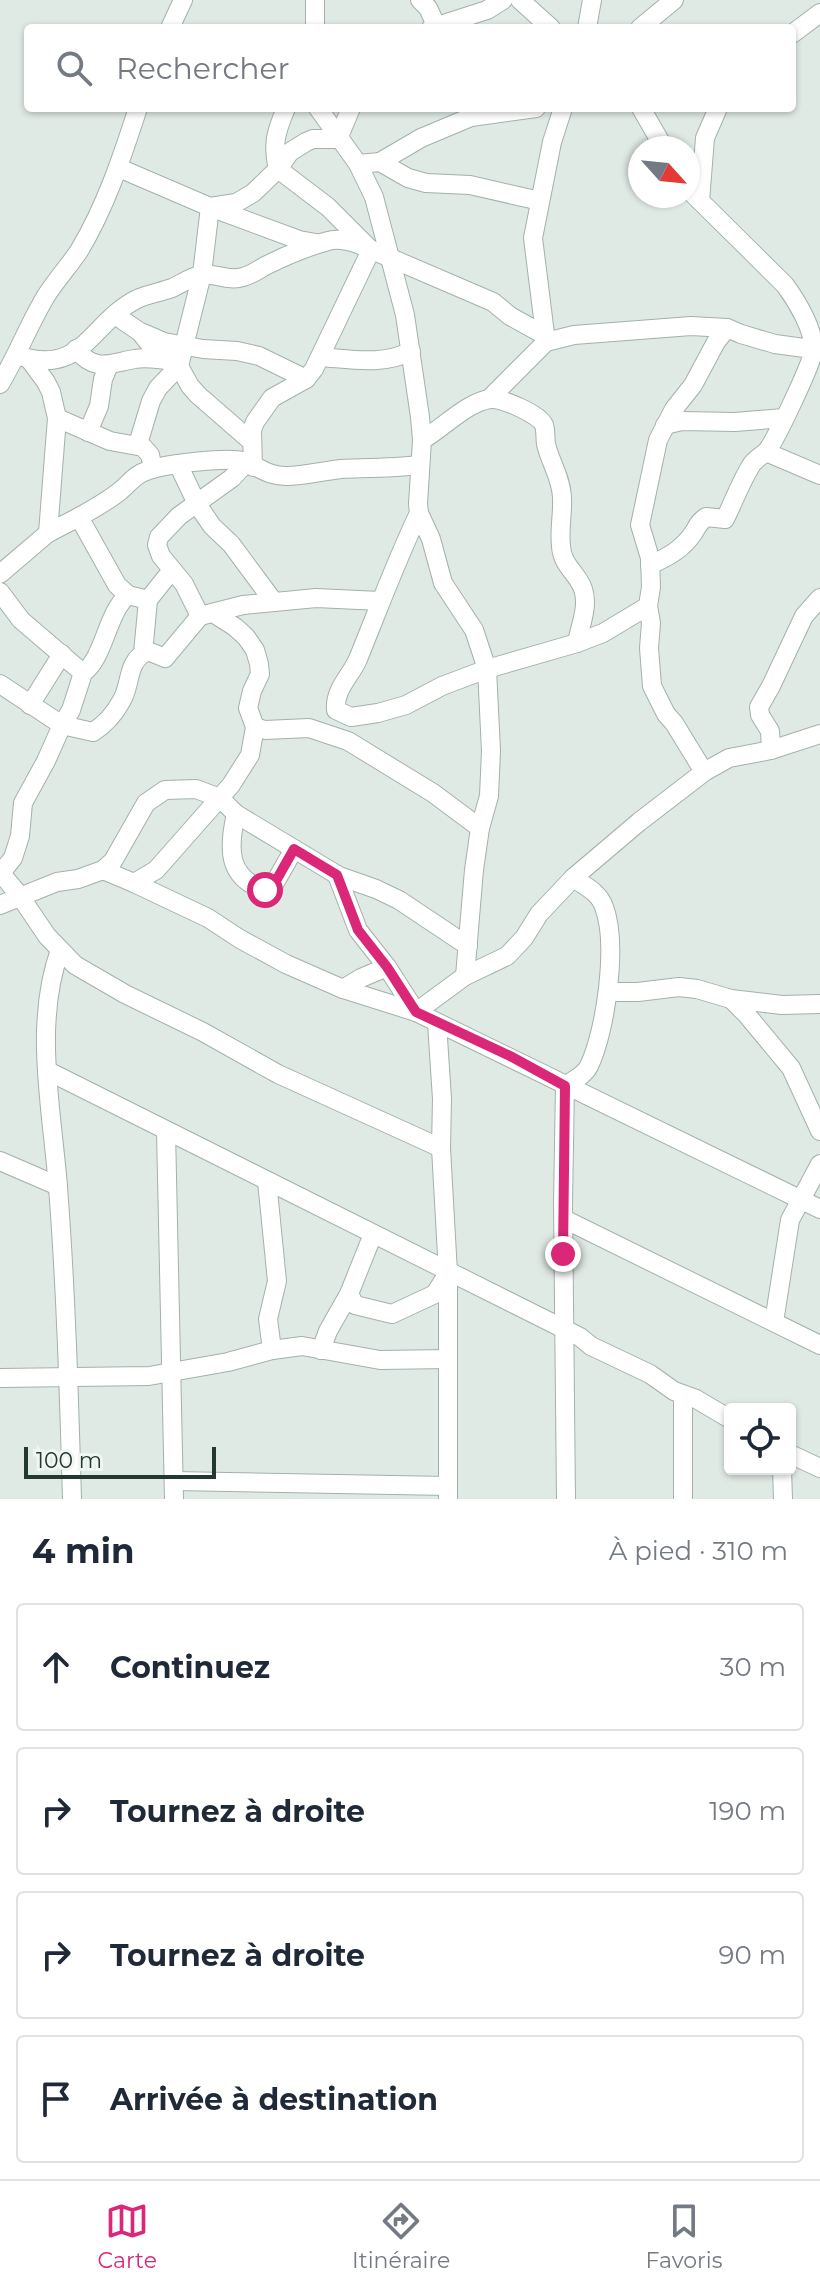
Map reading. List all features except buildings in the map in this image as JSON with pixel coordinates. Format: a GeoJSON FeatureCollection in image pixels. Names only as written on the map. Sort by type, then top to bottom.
{"type":"FeatureCollection","features":[{"type":"Feature","properties":{"kind":"street"},"geometry":{"type":"LineString","coordinates":[[172,24],[183,0]]}},
{"type":"Feature","properties":{"kind":"street"},"geometry":{"type":"LineString","coordinates":[[315,0],[315,24]]}},
{"type":"Feature","properties":{"kind":"street"},"geometry":{"type":"LineString","coordinates":[[420,0],[428,8],[433,24]]}},
{"type":"Feature","properties":{"kind":"street"},"geometry":{"type":"LineString","coordinates":[[443,24],[487,10],[503,0]]}},
{"type":"Feature","properties":{"kind":"street"},"geometry":{"type":"LineString","coordinates":[[588,24],[592,0]]}},
{"type":"Feature","properties":{"kind":"street"},"geometry":{"type":"LineString","coordinates":[[645,24],[674,0]]}},
{"type":"Feature","properties":{"kind":"street"},"geometry":{"type":"LineString","coordinates":[[522,1],[547,24]]}},
{"type":"Feature","properties":{"kind":"street"},"geometry":{"type":"LineString","coordinates":[[796,31],[820,13]]}},
{"type":"Feature","properties":{"kind":"street"},"geometry":{"type":"LineString","coordinates":[[0,384],[23,357],[45,299],[94,223],[119,168],[137,112]]}},
{"type":"Feature","properties":{"kind":"street"},"geometry":{"type":"LineString","coordinates":[[284,112],[275,134],[274,152],[278,169],[328,207],[371,250]]}},
{"type":"Feature","properties":{"kind":"street"},"geometry":{"type":"LineString","coordinates":[[321,112],[358,164],[374,197],[405,315],[422,440],[419,513],[356,664],[341,685],[336,710],[351,717],[406,705],[442,686],[487,669],[603,633],[648,606]]}},
{"type":"Feature","properties":{"kind":"street"},"geometry":{"type":"LineString","coordinates":[[338,139],[349,112]]}},
{"type":"Feature","properties":{"kind":"street"},"geometry":{"type":"LineString","coordinates":[[358,164],[380,162],[421,138],[471,117],[507,112]]}},
{"type":"Feature","properties":{"kind":"street"},"geometry":{"type":"LineString","coordinates":[[546,339],[533,238],[552,142],[562,112]]}},
{"type":"Feature","properties":{"kind":"street"},"geometry":{"type":"LineString","coordinates":[[643,112],[657,136]]}},
{"type":"Feature","properties":{"kind":"street"},"geometry":{"type":"LineString","coordinates":[[700,164],[705,138],[716,112]]}},
{"type":"Feature","properties":{"kind":"street"},"geometry":{"type":"LineString","coordinates":[[210,207],[236,203],[253,193],[278,169],[290,152],[306,142],[338,139]]}},
{"type":"Feature","properties":{"kind":"street"},"geometry":{"type":"LineString","coordinates":[[380,162],[408,178],[426,183],[470,185],[540,201]]}},
{"type":"Feature","properties":{"kind":"street"},"geometry":{"type":"LineString","coordinates":[[119,168],[210,207],[299,240],[320,244]]}},
{"type":"Feature","properties":{"kind":"street"},"geometry":{"type":"LineString","coordinates":[[650,565],[672,555],[694,532],[699,521],[706,517],[725,519],[750,467],[766,452],[817,350],[813,317],[700,201]]}},
{"type":"Feature","properties":{"kind":"street"},"geometry":{"type":"LineString","coordinates":[[138,444],[151,401],[185,344],[202,274],[210,207]]}},
{"type":"Feature","properties":{"kind":"street"},"geometry":{"type":"LineString","coordinates":[[23,357],[52,361],[67,356],[91,340],[125,306],[139,298],[175,287],[202,274],[231,279],[245,277],[292,253],[329,240],[343,240],[467,289],[500,306],[546,339]]}},
{"type":"Feature","properties":{"kind":"street"},"geometry":{"type":"LineString","coordinates":[[134,883],[156,870],[231,785],[250,755],[255,727],[248,708],[260,674],[255,650],[246,637],[235,627],[207,615],[161,556],[157,545],[159,537],[179,516],[250,464],[252,430],[272,398],[306,379],[320,357],[371,250]]}},
{"type":"Feature","properties":{"kind":"street"},"geometry":{"type":"LineString","coordinates":[[115,315],[140,332],[164,342],[259,356],[306,379]]}},
{"type":"Feature","properties":{"kind":"street"},"geometry":{"type":"LineString","coordinates":[[422,440],[458,414],[489,399],[546,339],[691,326],[727,328],[775,344],[817,350]]}},
{"type":"Feature","properties":{"kind":"street"},"geometry":{"type":"LineString","coordinates":[[704,772],[666,714],[652,686],[648,606],[650,565],[640,525],[653,457],[665,425],[727,328]]}},
{"type":"Feature","properties":{"kind":"street"},"geometry":{"type":"LineString","coordinates":[[140,332],[156,352],[174,363],[198,395],[252,442]]}},
{"type":"Feature","properties":{"kind":"street"},"geometry":{"type":"LineString","coordinates":[[76,349],[82,356],[106,366],[140,358],[174,363]]}},
{"type":"Feature","properties":{"kind":"street"},"geometry":{"type":"LineString","coordinates":[[320,357],[392,359],[411,351]]}},
{"type":"Feature","properties":{"kind":"street"},"geometry":{"type":"LineString","coordinates":[[23,357],[46,382],[57,418],[48,533]]}},
{"type":"Feature","properties":{"kind":"street"},"geometry":{"type":"LineString","coordinates":[[88,432],[99,406],[101,387],[109,365]]}},
{"type":"Feature","properties":{"kind":"street"},"geometry":{"type":"LineString","coordinates":[[489,399],[511,404],[543,423],[547,445],[561,481],[561,556],[583,587],[585,606],[577,643]]}},
{"type":"Feature","properties":{"kind":"street"},"geometry":{"type":"LineString","coordinates":[[57,418],[110,441],[138,444],[147,450],[153,468]]}},
{"type":"Feature","properties":{"kind":"street"},"geometry":{"type":"LineString","coordinates":[[665,425],[682,421],[735,422],[784,418]]}},
{"type":"Feature","properties":{"kind":"street"},"geometry":{"type":"LineString","coordinates":[[766,452],[820,475]]}},
{"type":"Feature","properties":{"kind":"street"},"geometry":{"type":"LineString","coordinates":[[0,574],[48,533],[123,489],[131,478],[153,468],[221,460],[250,464],[265,473],[283,476],[420,465]]}},
{"type":"Feature","properties":{"kind":"street"},"geometry":{"type":"LineString","coordinates":[[178,464],[197,504],[212,526],[231,544],[274,602]]}},
{"type":"Feature","properties":{"kind":"street"},"geometry":{"type":"LineString","coordinates":[[419,513],[431,539],[443,583],[474,630],[487,669],[491,751],[489,796],[480,828],[474,870],[465,976]]}},
{"type":"Feature","properties":{"kind":"street"},"geometry":{"type":"LineString","coordinates":[[79,517],[117,585],[128,595],[148,600]]}},
{"type":"Feature","properties":{"kind":"street"},"geometry":{"type":"LineString","coordinates":[[0,684],[62,725],[93,732],[105,724],[122,701],[131,667],[143,653],[148,600],[172,570]]}},
{"type":"Feature","properties":{"kind":"street"},"geometry":{"type":"LineString","coordinates":[[0,592],[21,620],[83,673]]}},
{"type":"Feature","properties":{"kind":"street"},"geometry":{"type":"LineString","coordinates":[[128,595],[122,600],[93,662],[83,673],[71,710],[23,803],[20,836],[13,858],[0,873],[47,936],[75,965],[148,1007],[203,1032],[278,1074],[441,1148]]}},
{"type":"Feature","properties":{"kind":"street"},"geometry":{"type":"LineString","coordinates":[[143,653],[167,657],[207,615],[243,605],[316,598],[380,601]]}},
{"type":"Feature","properties":{"kind":"street"},"geometry":{"type":"LineString","coordinates":[[771,750],[770,731],[760,715],[759,707],[804,616],[820,598]]}},
{"type":"Feature","properties":{"kind":"street"},"geometry":{"type":"LineString","coordinates":[[30,705],[62,654]]}},
{"type":"Feature","properties":{"kind":"street"},"geometry":{"type":"LineString","coordinates":[[255,727],[265,730],[309,728],[348,741],[433,793],[480,828]]}},
{"type":"Feature","properties":{"kind":"street"},"geometry":{"type":"LineString","coordinates":[[416,1012],[465,976],[507,956],[539,914],[573,878],[704,772],[729,758],[771,750],[820,731]]}},
{"type":"Feature","properties":{"kind":"street"},"geometry":{"type":"LineString","coordinates":[[0,905],[57,882],[103,870],[113,861],[146,803],[165,790],[196,789],[220,798],[236,814],[337,875],[399,900],[468,946]]}},
{"type":"Feature","properties":{"kind":"street"},"geometry":{"type":"LineString","coordinates":[[236,814],[231,842],[235,867],[255,887],[265,890],[273,886],[294,849]]}},
{"type":"Feature","properties":{"kind":"street"},"geometry":{"type":"LineString","coordinates":[[103,870],[208,918],[286,964],[343,989],[416,1012],[820,1209]]}},
{"type":"Feature","properties":{"kind":"street"},"geometry":{"type":"LineString","coordinates":[[337,875],[358,930],[416,1012]]}},
{"type":"Feature","properties":{"kind":"street"},"geometry":{"type":"LineString","coordinates":[[565,1086],[589,1066],[600,1035],[608,992],[609,938],[604,905],[597,894],[573,878]]}},
{"type":"Feature","properties":{"kind":"street"},"geometry":{"type":"LineString","coordinates":[[60,950],[47,996],[48,1071],[69,1377],[72,1499]]}},
{"type":"Feature","properties":{"kind":"street"},"geometry":{"type":"LineString","coordinates":[[343,989],[387,967]]}},
{"type":"Feature","properties":{"kind":"street"},"geometry":{"type":"LineString","coordinates":[[608,992],[679,987],[731,999],[782,1005],[820,1004]]}},
{"type":"Feature","properties":{"kind":"street"},"geometry":{"type":"LineString","coordinates":[[731,999],[791,1068],[820,1131]]}},
{"type":"Feature","properties":{"kind":"street"},"geometry":{"type":"LineString","coordinates":[[166,1131],[174,1490],[448,1492],[448,1273],[437,1023]]}},
{"type":"Feature","properties":{"kind":"street"},"geometry":{"type":"LineString","coordinates":[[48,1071],[650,1374],[724,1415]]}},
{"type":"Feature","properties":{"kind":"street"},"geometry":{"type":"LineString","coordinates":[[565,1086],[566,1499]]}},
{"type":"Feature","properties":{"kind":"street"},"geometry":{"type":"LineString","coordinates":[[0,1161],[58,1186]]}},
{"type":"Feature","properties":{"kind":"street"},"geometry":{"type":"LineString","coordinates":[[774,1322],[792,1212],[820,1164]]}},
{"type":"Feature","properties":{"kind":"street"},"geometry":{"type":"LineString","coordinates":[[267,1181],[277,1281],[268,1319],[272,1350]]}},
{"type":"Feature","properties":{"kind":"street"},"geometry":{"type":"LineString","coordinates":[[564,1219],[820,1345]]}},
{"type":"Feature","properties":{"kind":"street"},"geometry":{"type":"LineString","coordinates":[[321,1350],[349,1294],[373,1234]]}},
{"type":"Feature","properties":{"kind":"street"},"geometry":{"type":"LineString","coordinates":[[349,1294],[355,1305],[392,1314],[435,1294],[448,1273]]}},
{"type":"Feature","properties":{"kind":"street"},"geometry":{"type":"LineString","coordinates":[[0,1378],[147,1376],[302,1346],[380,1360],[448,1359]]}},
{"type":"Feature","properties":{"kind":"street"},"geometry":{"type":"LineString","coordinates":[[683,1395],[683,1499]]}},
{"type":"Feature","properties":{"kind":"street"},"geometry":{"type":"LineString","coordinates":[[796,1457],[820,1468]]}},
{"type":"Feature","properties":{"kind":"street"},"geometry":{"type":"LineString","coordinates":[[782,1475],[783,1499]]}},
{"type":"Feature","properties":{"kind":"route"},"geometry":{"type":"LineString","coordinates":[[265,890],[273,886],[294,849],[316,861],[337,875],[358,930],[416,1012],[510,1056],[565,1086],[563,1254]]}}]}
